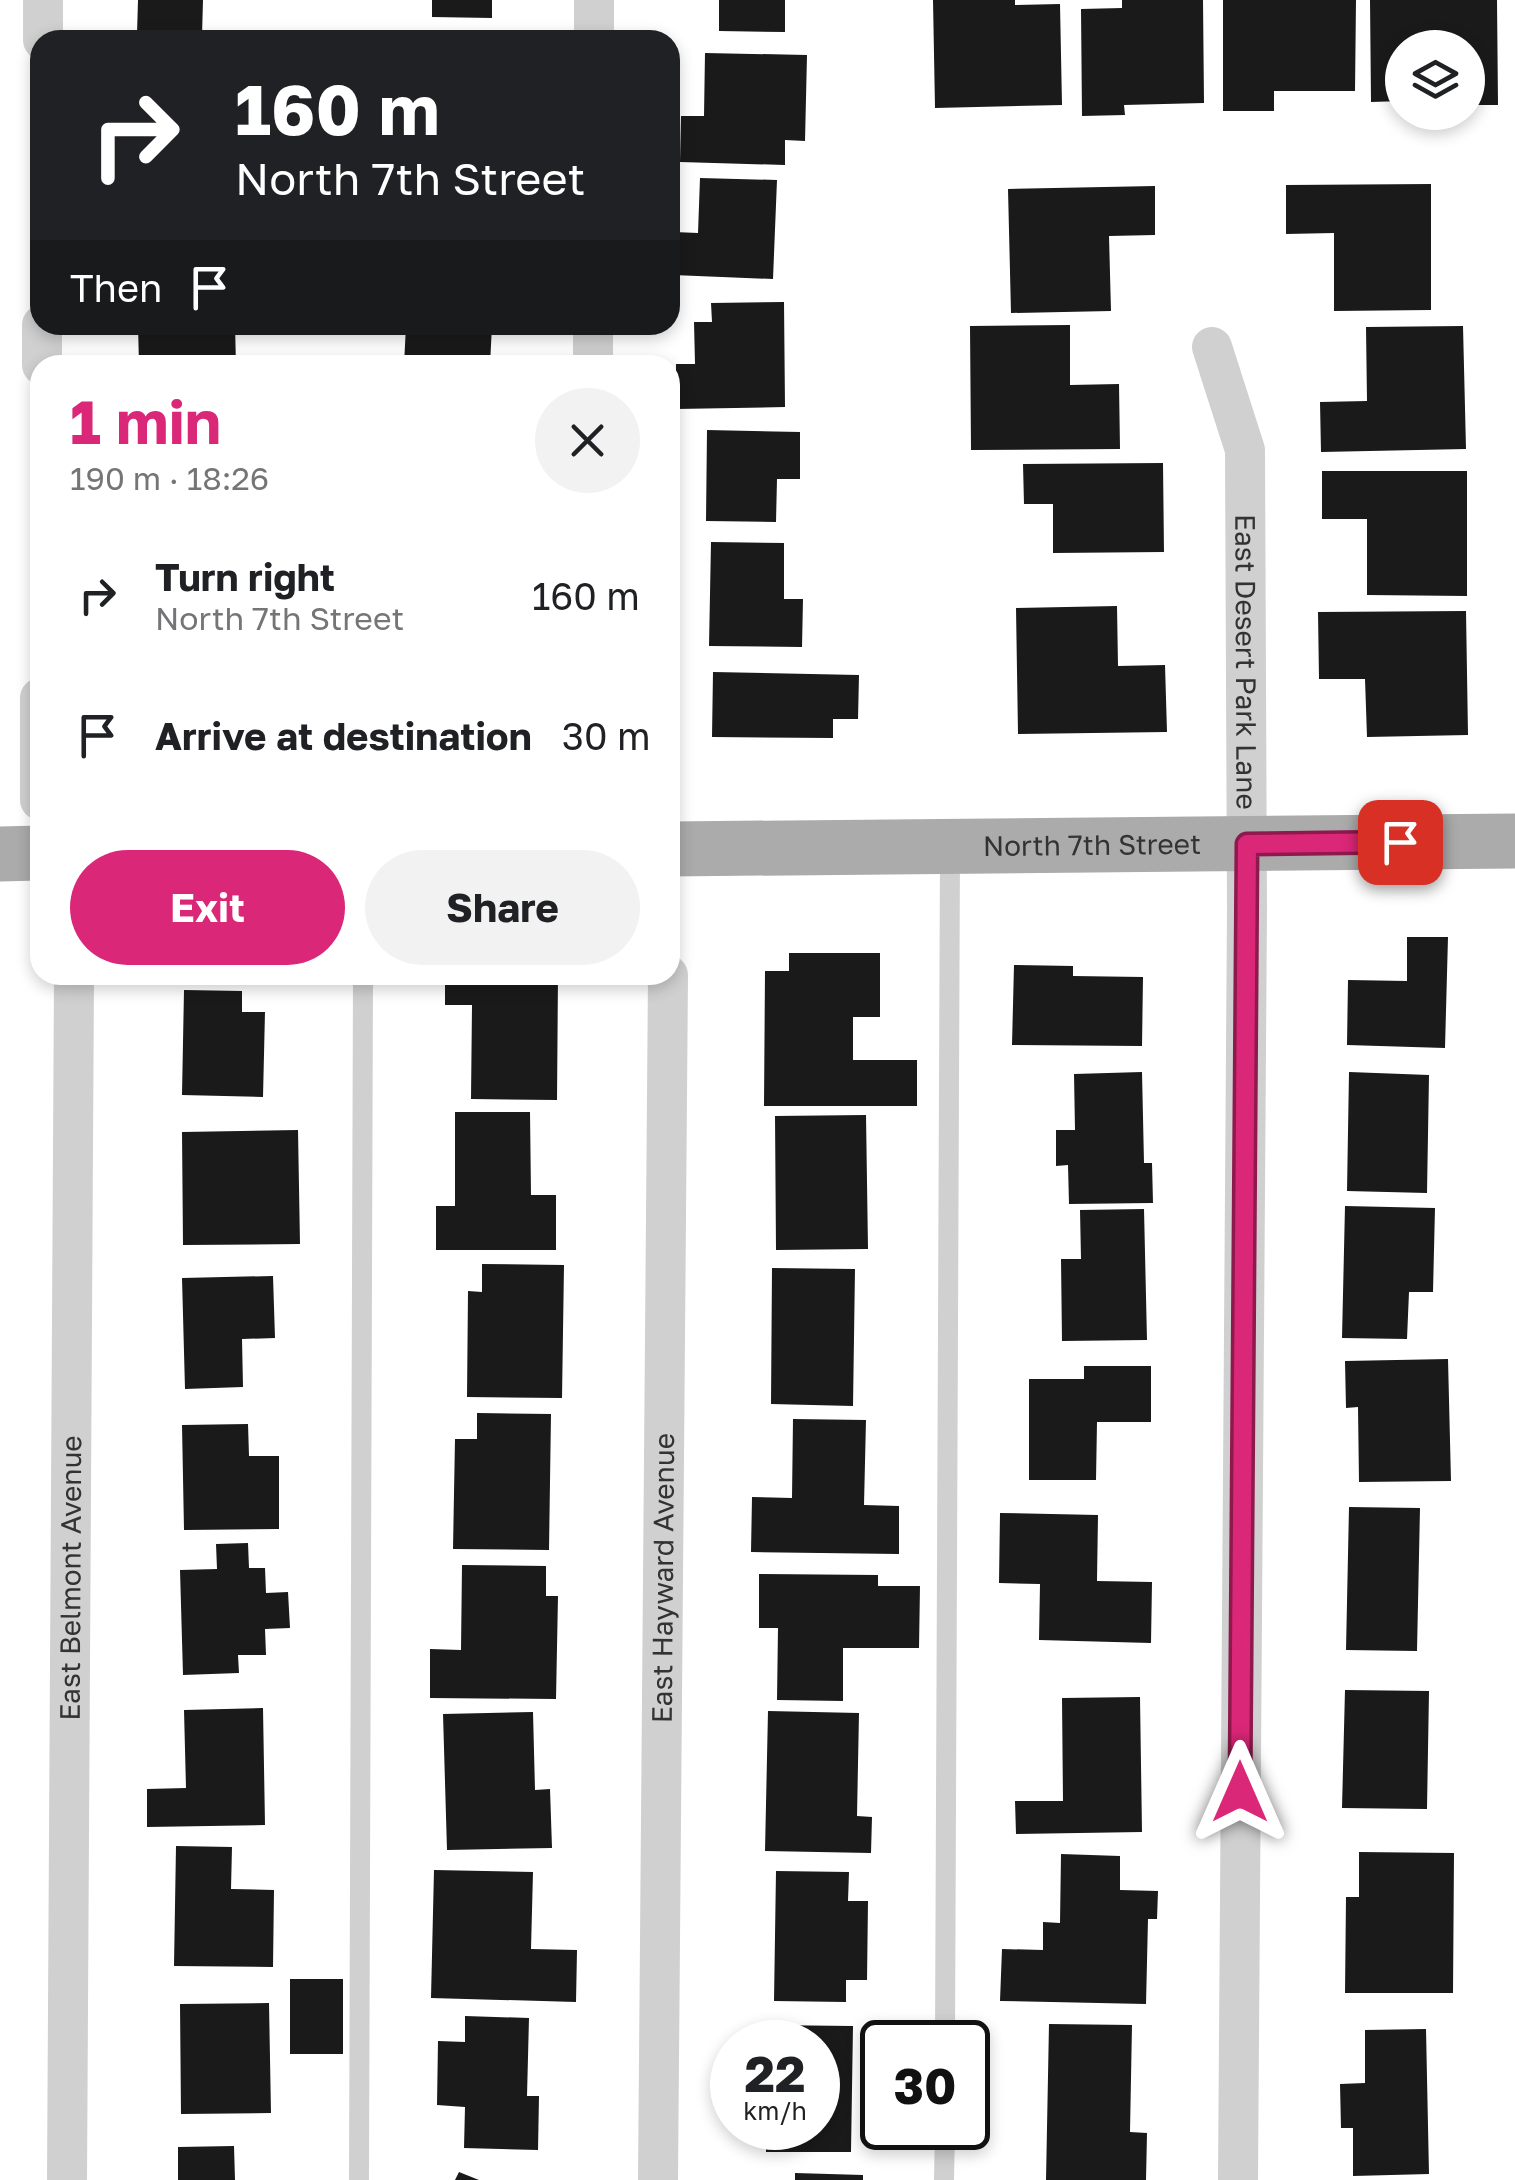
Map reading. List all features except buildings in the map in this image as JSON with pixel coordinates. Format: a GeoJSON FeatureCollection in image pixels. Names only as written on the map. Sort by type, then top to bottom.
{"type":"FeatureCollection","features":[{"type":"Feature","properties":{"kind":"main road","name":"North 7th Street"},"geometry":{"type":"LineString","coordinates":[[680,849],[1515,841]]}},
{"type":"Feature","properties":{"kind":"main road"},"geometry":{"type":"LineString","coordinates":[[0,854],[30,853]]}},
{"type":"Feature","properties":{"kind":"street"},"geometry":{"type":"LineString","coordinates":[[43,0],[43,30]]}},
{"type":"Feature","properties":{"kind":"street"},"geometry":{"type":"LineString","coordinates":[[594,0],[594,30]]}},
{"type":"Feature","properties":{"kind":"street","name":"East Desert Park Lane"},"geometry":{"type":"LineString","coordinates":[[1212,346],[1244,450],[1247,844],[1238,2180]]}},
{"type":"Feature","properties":{"kind":"street","name":"East Belmont Avenue"},"geometry":{"type":"LineString","coordinates":[[68,2180],[74,985]]}},
{"type":"Feature","properties":{"kind":"street","name":"East Hayward Avenue"},"geometry":{"type":"LineString","coordinates":[[658,2180],[668,985]]}},
{"type":"Feature","properties":{"kind":"lane"},"geometry":{"type":"LineString","coordinates":[[945,2020],[950,846]]}},
{"type":"Feature","properties":{"kind":"lane"},"geometry":{"type":"LineString","coordinates":[[359,2180],[363,985]]}},
{"type":"Feature","properties":{"kind":"lane"},"geometry":{"type":"LineString","coordinates":[[944,2150],[944,2180]]}},
{"type":"Feature","properties":{"kind":"route"},"geometry":{"type":"LineString","coordinates":[[1240,1792],[1247,844],[1400,842]]}}]}
